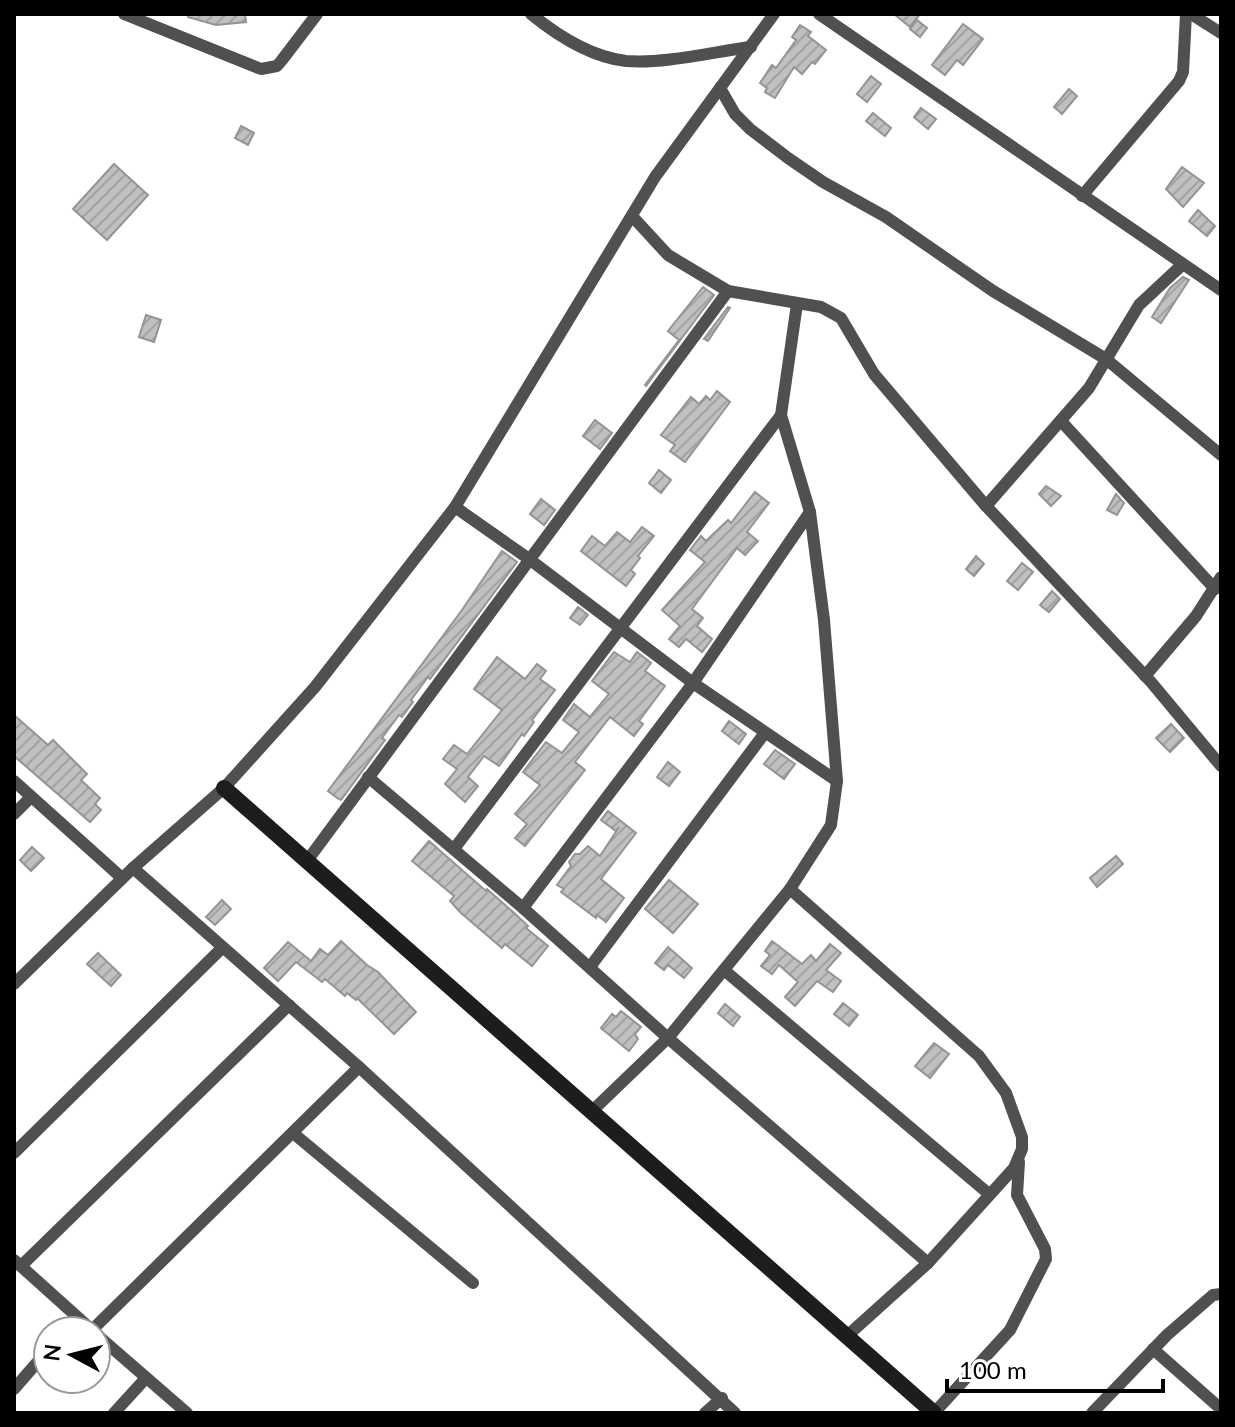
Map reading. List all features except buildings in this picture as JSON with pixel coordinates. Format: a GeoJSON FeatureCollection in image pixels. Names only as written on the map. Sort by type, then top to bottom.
{"type":"FeatureCollection","features":[{"type":"Feature","properties":{"kind":"street"},"geometry":{"type":"LineString","coordinates":[[124,14],[261,69],[277,66],[317,14]]}},
{"type":"Feature","properties":{"kind":"street"},"geometry":{"type":"LineString","coordinates":[[531,14],[573,43],[602,56],[627,61],[751,47]]}},
{"type":"Feature","properties":{"kind":"street"},"geometry":{"type":"LineString","coordinates":[[14,984],[122,878],[224,788],[315,687],[455,507],[655,177],[774,14]]}},
{"type":"Feature","properties":{"kind":"street"},"geometry":{"type":"LineString","coordinates":[[819,14],[1221,290]]}},
{"type":"Feature","properties":{"kind":"street"},"geometry":{"type":"LineString","coordinates":[[1082,196],[1179,81],[1183,72],[1188,14],[1221,33]]}},
{"type":"Feature","properties":{"kind":"street"},"geometry":{"type":"LineString","coordinates":[[720,88],[735,114],[788,158],[823,182],[886,217],[993,291],[1106,359],[1221,455]]}},
{"type":"Feature","properties":{"kind":"street"},"geometry":{"type":"LineString","coordinates":[[632,216],[668,255],[728,291],[821,307],[841,318],[874,374],[986,506],[1145,676],[1221,766]]}},
{"type":"Feature","properties":{"kind":"street"},"geometry":{"type":"LineString","coordinates":[[986,506],[1089,388],[1139,305],[1183,264]]}},
{"type":"Feature","properties":{"kind":"street"},"geometry":{"type":"LineString","coordinates":[[307,861],[728,291]]}},
{"type":"Feature","properties":{"kind":"street"},"geometry":{"type":"LineString","coordinates":[[591,1112],[668,1038],[790,889],[831,825],[837,781],[824,620],[810,512],[781,415],[797,304]]}},
{"type":"Feature","properties":{"kind":"street"},"geometry":{"type":"LineString","coordinates":[[454,849],[781,415]]}},
{"type":"Feature","properties":{"kind":"street"},"geometry":{"type":"LineString","coordinates":[[1061,421],[1218,583],[1196,616],[1145,676]]}},
{"type":"Feature","properties":{"kind":"street"},"geometry":{"type":"LineString","coordinates":[[455,507],[764,734],[837,781]]}},
{"type":"Feature","properties":{"kind":"street"},"geometry":{"type":"LineString","coordinates":[[523,908],[693,683],[810,512]]}},
{"type":"Feature","properties":{"kind":"street"},"geometry":{"type":"LineString","coordinates":[[590,967],[764,734]]}},
{"type":"Feature","properties":{"kind":"street"},"geometry":{"type":"LineString","coordinates":[[368,777],[523,908],[928,1263]]}},
{"type":"Feature","properties":{"kind":"street"},"geometry":{"type":"LineString","coordinates":[[14,781],[122,878]]}},
{"type":"Feature","properties":{"kind":"street"},"geometry":{"type":"LineString","coordinates":[[224,788],[934,1413],[1010,1330],[1046,1259],[1045,1249],[1017,1195],[1022,1137],[1006,1093],[979,1056],[790,889]]}},
{"type":"Feature","properties":{"kind":"street"},"geometry":{"type":"LineString","coordinates":[[14,814],[31,797]]}},
{"type":"Feature","properties":{"kind":"street"},"geometry":{"type":"LineString","coordinates":[[133,868],[359,1067],[735,1413]]}},
{"type":"Feature","properties":{"kind":"street"},"geometry":{"type":"LineString","coordinates":[[14,1153],[222,948]]}},
{"type":"Feature","properties":{"kind":"street"},"geometry":{"type":"LineString","coordinates":[[724,970],[989,1194]]}},
{"type":"Feature","properties":{"kind":"street"},"geometry":{"type":"LineString","coordinates":[[74,1315],[18,1263],[289,1005]]}},
{"type":"Feature","properties":{"kind":"street"},"geometry":{"type":"LineString","coordinates":[[110,1315],[359,1067]]}},
{"type":"Feature","properties":{"kind":"street"},"geometry":{"type":"LineString","coordinates":[[293,1133],[473,1283]]}},
{"type":"Feature","properties":{"kind":"street"},"geometry":{"type":"LineString","coordinates":[[847,1336],[928,1263],[1019,1162]]}},
{"type":"Feature","properties":{"kind":"street"},"geometry":{"type":"LineString","coordinates":[[1093,1413],[1153,1349],[1213,1295],[1221,1294]]}},
{"type":"Feature","properties":{"kind":"street"},"geometry":{"type":"LineString","coordinates":[[112,1348],[187,1413]]}},
{"type":"Feature","properties":{"kind":"street"},"geometry":{"type":"LineString","coordinates":[[1153,1349],[1221,1409]]}},
{"type":"Feature","properties":{"kind":"street"},"geometry":{"type":"LineString","coordinates":[[15,1386],[32,1367]]}},
{"type":"Feature","properties":{"kind":"street"},"geometry":{"type":"LineString","coordinates":[[114,1413],[146,1378]]}},
{"type":"Feature","properties":{"kind":"street"},"geometry":{"type":"LineString","coordinates":[[705,1413],[722,1398]]}}]}
